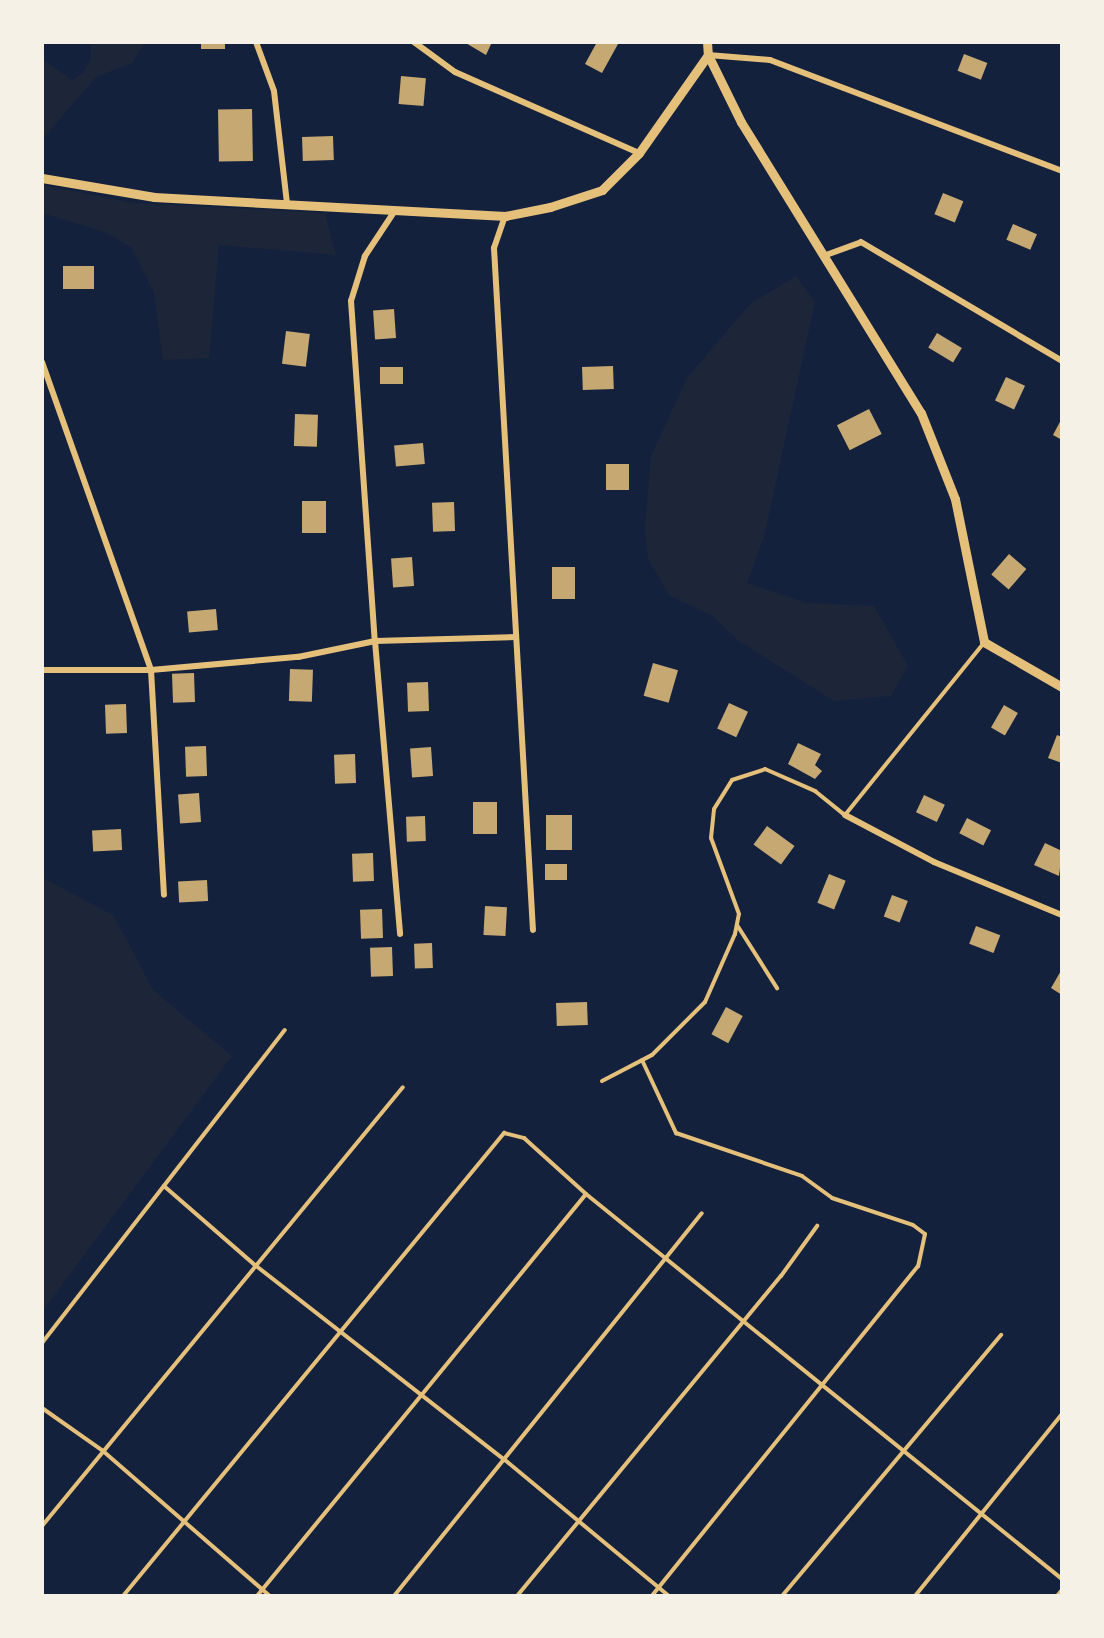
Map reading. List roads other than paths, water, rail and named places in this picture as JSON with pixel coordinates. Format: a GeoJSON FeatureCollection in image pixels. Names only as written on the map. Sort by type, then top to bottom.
{"type":"FeatureCollection","features":[{"type":"Feature","properties":{"kind":"street"},"geometry":{"type":"LineString","coordinates":[[255,42],[274,91],[287,203]]}},
{"type":"Feature","properties":{"kind":"street"},"geometry":{"type":"LineString","coordinates":[[414,42],[454,72],[639,153]]}},
{"type":"Feature","properties":{"kind":"street"},"geometry":{"type":"LineString","coordinates":[[707,42],[708,55],[741,122],[826,255],[921,413],[955,499],[984,642],[1062,687]]}},
{"type":"Feature","properties":{"kind":"street"},"geometry":{"type":"LineString","coordinates":[[42,178],[154,197],[287,203],[394,212],[505,216],[550,207],[602,190],[639,153],[708,55]]}},
{"type":"Feature","properties":{"kind":"street"},"geometry":{"type":"LineString","coordinates":[[708,55],[770,60],[1062,171]]}},
{"type":"Feature","properties":{"kind":"street"},"geometry":{"type":"LineString","coordinates":[[394,212],[365,256],[351,301],[375,641],[400,934]]}},
{"type":"Feature","properties":{"kind":"street"},"geometry":{"type":"LineString","coordinates":[[505,216],[494,248],[532,930]]}},
{"type":"Feature","properties":{"kind":"street"},"geometry":{"type":"LineString","coordinates":[[826,255],[861,242],[1062,360]]}},
{"type":"Feature","properties":{"kind":"street"},"geometry":{"type":"LineString","coordinates":[[42,362],[151,670],[164,895]]}},
{"type":"Feature","properties":{"kind":"street"},"geometry":{"type":"LineString","coordinates":[[42,670],[151,670],[298,657],[375,641],[516,637]]}},
{"type":"Feature","properties":{"kind":"street"},"geometry":{"type":"LineString","coordinates":[[845,815],[934,862],[1062,915]]}},
{"type":"Feature","properties":{"kind":"lane"},"geometry":{"type":"LineString","coordinates":[[602,1082],[642,1060],[705,1002],[737,925],[739,914],[711,838],[714,809],[732,780],[765,769],[815,791],[845,815],[984,642]]}},
{"type":"Feature","properties":{"kind":"lane"},"geometry":{"type":"LineString","coordinates":[[737,925],[777,988]]}},
{"type":"Feature","properties":{"kind":"lane"},"geometry":{"type":"LineString","coordinates":[[42,1343],[285,1030]]}},
{"type":"Feature","properties":{"kind":"lane"},"geometry":{"type":"LineString","coordinates":[[642,1060],[676,1133],[801,1176],[832,1198],[913,1225],[925,1234],[918,1266],[652,1596]]}},
{"type":"Feature","properties":{"kind":"lane"},"geometry":{"type":"LineString","coordinates":[[42,1526],[403,1087]]}},
{"type":"Feature","properties":{"kind":"lane"},"geometry":{"type":"LineString","coordinates":[[123,1596],[186,1521],[338,1330],[504,1133],[524,1138],[586,1194],[1062,1579]]}},
{"type":"Feature","properties":{"kind":"lane"},"geometry":{"type":"LineString","coordinates":[[164,1186],[255,1265],[505,1460],[575,1521],[669,1596]]}},
{"type":"Feature","properties":{"kind":"lane"},"geometry":{"type":"LineString","coordinates":[[257,1596],[586,1194]]}},
{"type":"Feature","properties":{"kind":"lane"},"geometry":{"type":"LineString","coordinates":[[394,1596],[702,1213]]}},
{"type":"Feature","properties":{"kind":"lane"},"geometry":{"type":"LineString","coordinates":[[517,1596],[575,1521],[743,1321],[818,1226]]}},
{"type":"Feature","properties":{"kind":"lane"},"geometry":{"type":"LineString","coordinates":[[782,1596],[1001,1335]]}},
{"type":"Feature","properties":{"kind":"lane"},"geometry":{"type":"LineString","coordinates":[[42,1408],[103,1451],[270,1596]]}},
{"type":"Feature","properties":{"kind":"lane"},"geometry":{"type":"LineString","coordinates":[[915,1596],[1062,1414]]}},
{"type":"Feature","properties":{"kind":"lane"},"geometry":{"type":"LineString","coordinates":[[1057,1596],[1062,1590]]}}]}
